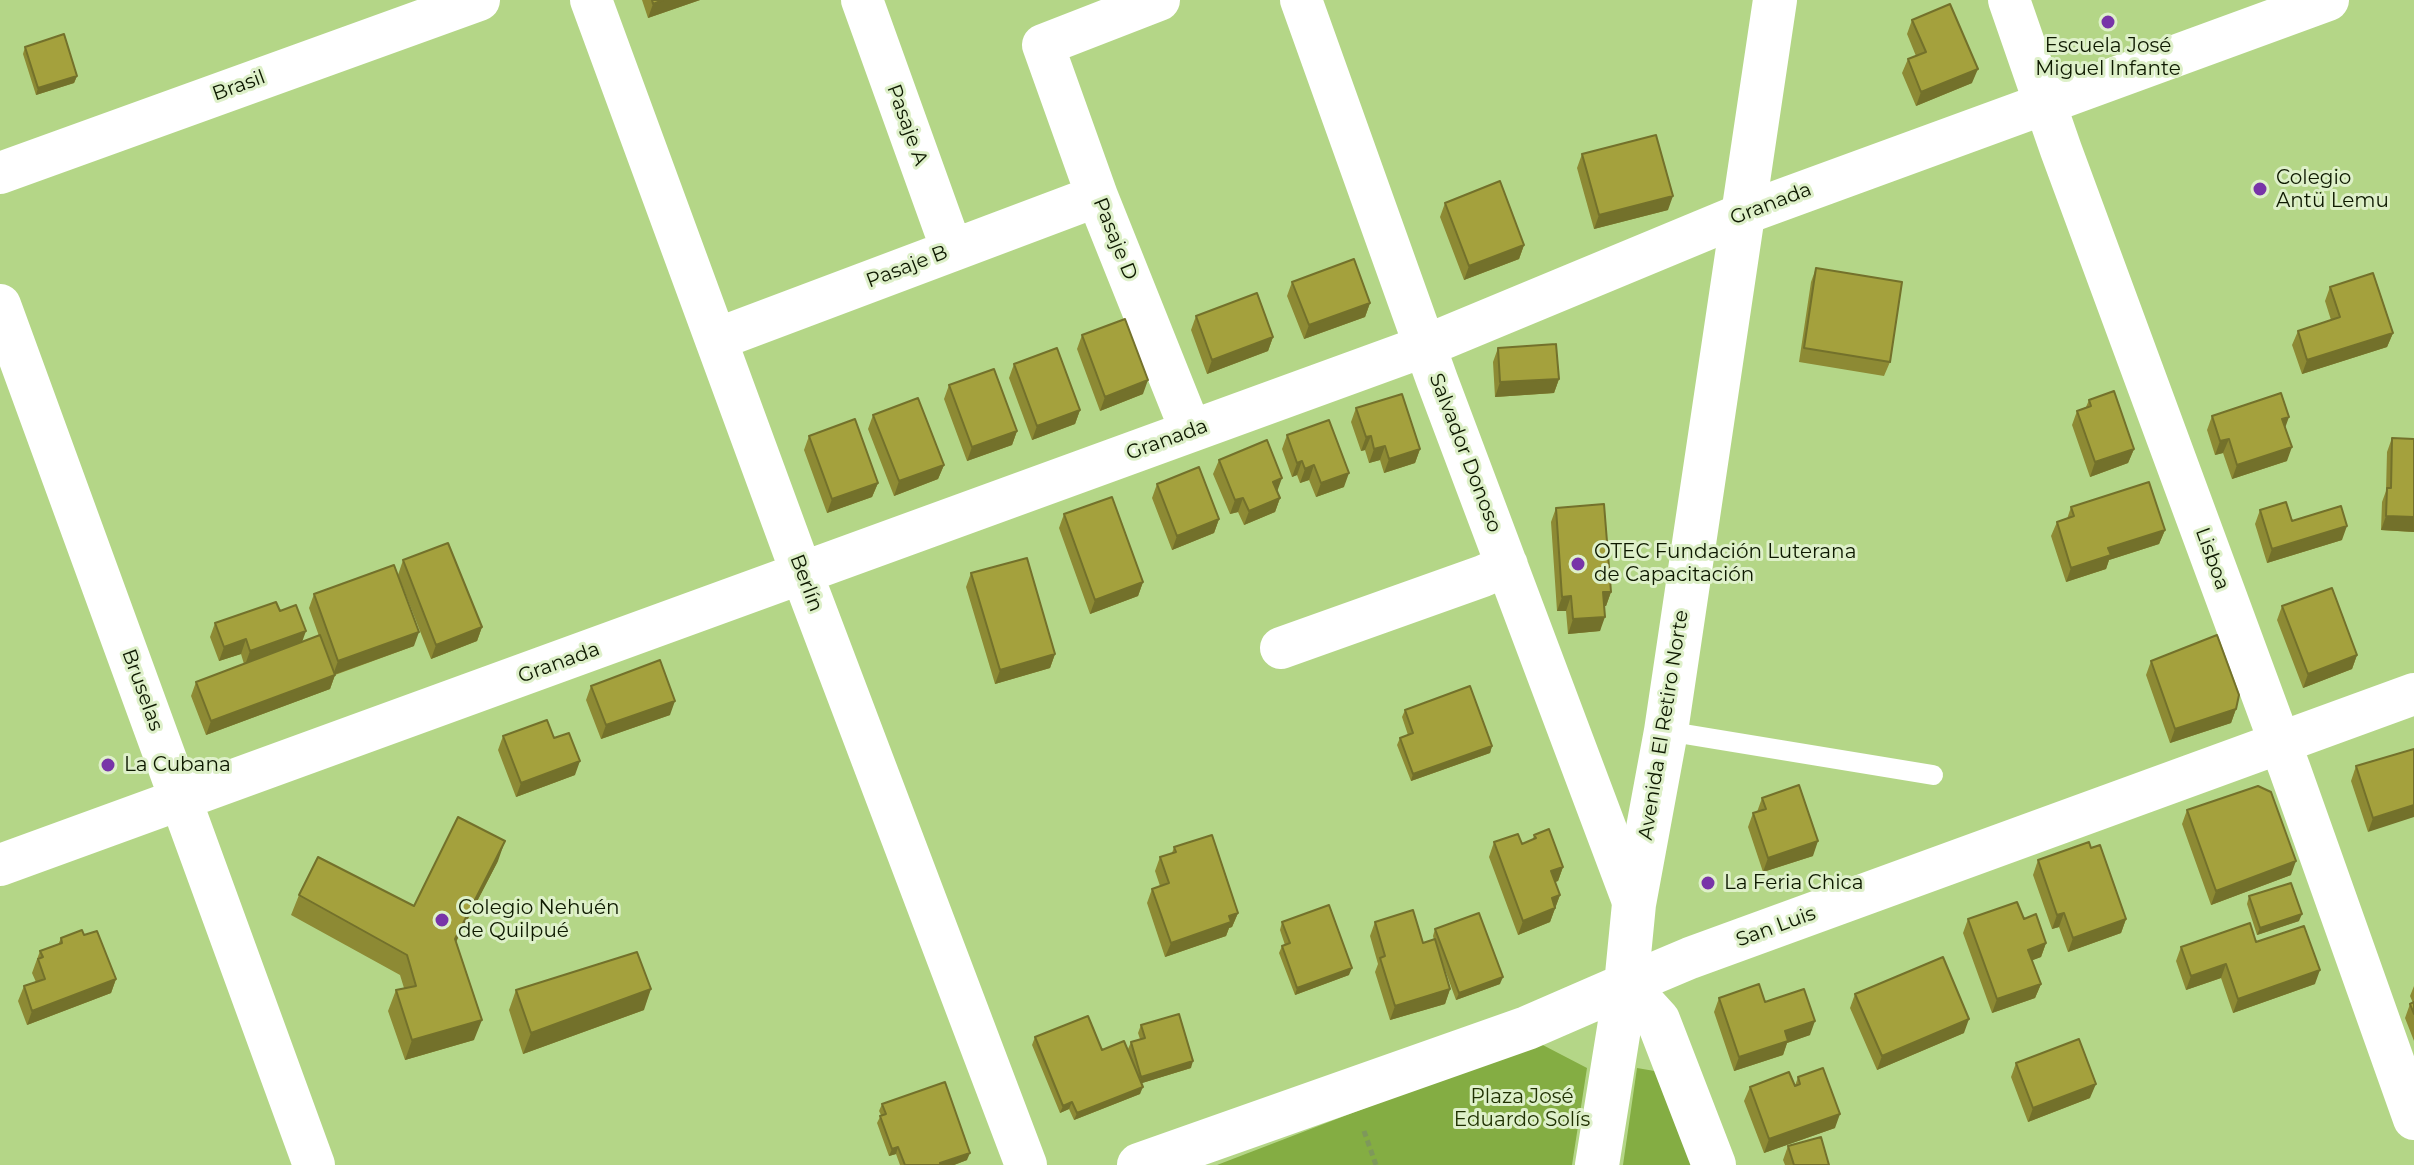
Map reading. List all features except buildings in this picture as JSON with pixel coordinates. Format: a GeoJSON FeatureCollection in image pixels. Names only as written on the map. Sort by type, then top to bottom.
{"type":"FeatureCollection","features":[{"type":"Feature","properties":{"kind":"street","name":"Brasil"},"geometry":{"type":"LineString","coordinates":[[0,173],[479,0]]}},
{"type":"Feature","properties":{"kind":"street","name":"Berlín"},"geometry":{"type":"LineString","coordinates":[[591,0],[802,574],[1026,1165]]}},
{"type":"Feature","properties":{"kind":"street","name":"Pasaje A"},"geometry":{"type":"LineString","coordinates":[[862,0],[952,250]]}},
{"type":"Feature","properties":{"kind":"street","name":"Pasaje D"},"geometry":{"type":"LineString","coordinates":[[1159,0],[1043,45],[1097,196],[1191,431]]}},
{"type":"Feature","properties":{"kind":"street","name":"Salvador Donoso"},"geometry":{"type":"LineString","coordinates":[[1301,0],[1425,346],[1634,904]]}},
{"type":"Feature","properties":{"kind":"street","name":"Avenida El Retiro Norte"},"geometry":{"type":"LineString","coordinates":[[1597,1165],[1626,985],[1634,904],[1666,731],[1775,0]]}},
{"type":"Feature","properties":{"kind":"street","name":"Lisboa"},"geometry":{"type":"LineString","coordinates":[[2009,0],[2414,1119]]}},
{"type":"Feature","properties":{"kind":"street","name":"Granada"},"geometry":{"type":"LineString","coordinates":[[0,865],[1425,346],[1743,214],[2328,0]]}},
{"type":"Feature","properties":{"kind":"street","name":"Pasaje B"},"geometry":{"type":"LineString","coordinates":[[717,339],[1097,196]]}},
{"type":"Feature","properties":{"kind":"street","name":"Bruselas"},"geometry":{"type":"LineString","coordinates":[[0,305],[314,1165]]}},
{"type":"Feature","properties":{"kind":"street"},"geometry":{"type":"LineString","coordinates":[[1281,648],[1507,565]]}},
{"type":"Feature","properties":{"kind":"street","name":"San Luis"},"geometry":{"type":"LineString","coordinates":[[1139,1165],[1527,1028],[1690,958],[2414,694]]}},
{"type":"Feature","properties":{"kind":"street"},"geometry":{"type":"LineString","coordinates":[[1626,985],[1658,1020],[1714,1165]]}},
{"type":"Feature","properties":{"kind":"lane"},"geometry":{"type":"LineString","coordinates":[[1666,731],[1933,775]]}},
{"type":"Feature","properties":{"kind":"path"},"geometry":{"type":"LineString","coordinates":[[1363,1126],[1376,1165]]}},
{"type":"Feature","properties":{"kind":"green space","name":"Plaza José Eduardo Solís"},"geometry":{"type":"Polygon","coordinates":[[[1537,1042],[1587,1068],[1572,1165],[1217,1165],[1537,1042]]]}},
{"type":"Feature","properties":{"kind":"green space","name":"Plaza José Eduardo Solís"},"geometry":{"type":"Polygon","coordinates":[[[1637,1068],[1672,1074],[1705,1165],[1623,1165],[1637,1068]]]}},
{"type":"Feature","properties":{"kind":"place","name":"Escuela José Miguel Infante"},"geometry":{"type":"Point","coordinates":[2108,22]}},
{"type":"Feature","properties":{"kind":"place","name":"Colegio Antü Lemu"},"geometry":{"type":"Point","coordinates":[2260,189]}},
{"type":"Feature","properties":{"kind":"place","name":"OTEC Fundación Luterana de Capacitación"},"geometry":{"type":"Point","coordinates":[1578,564]}},
{"type":"Feature","properties":{"kind":"place","name":"La Cubana"},"geometry":{"type":"Point","coordinates":[108,765]}},
{"type":"Feature","properties":{"kind":"place","name":"La Feria Chica"},"geometry":{"type":"Point","coordinates":[1708,883]}},
{"type":"Feature","properties":{"kind":"place","name":"Colegio Nehuén de Quilpué"},"geometry":{"type":"Point","coordinates":[442,920]}}]}
